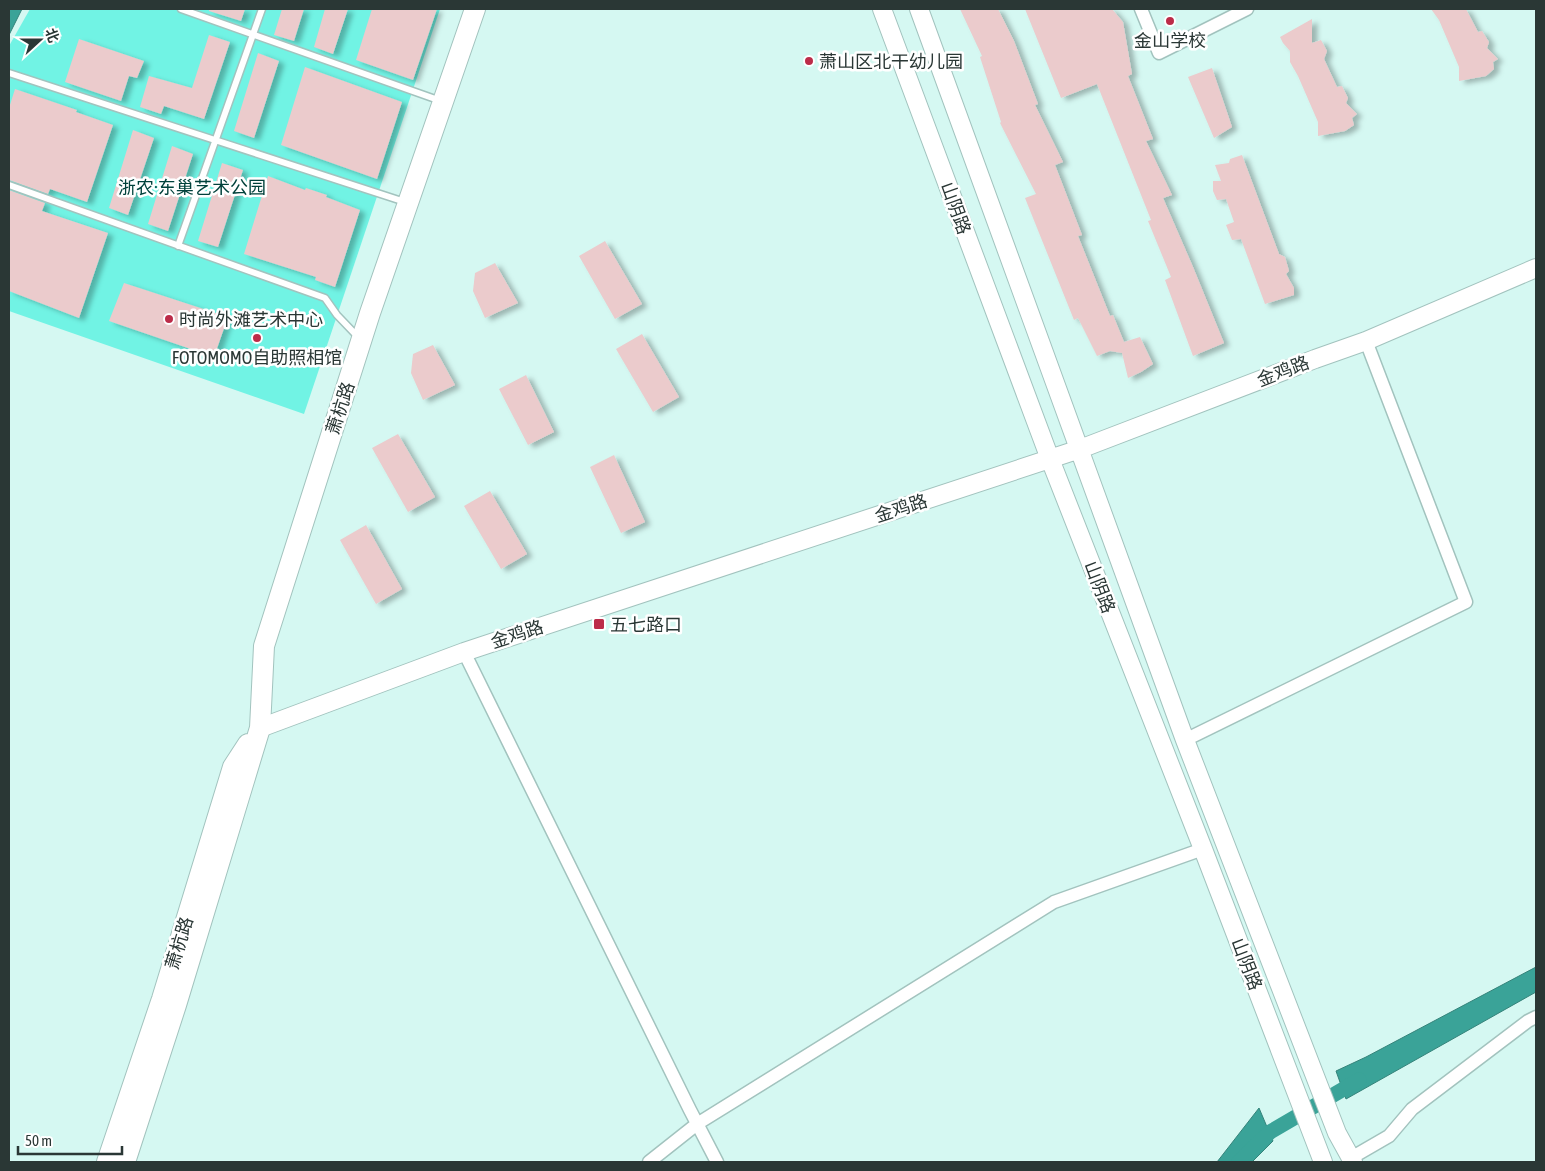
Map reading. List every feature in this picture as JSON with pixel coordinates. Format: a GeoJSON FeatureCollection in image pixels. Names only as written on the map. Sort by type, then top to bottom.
{"type":"FeatureCollection","features":[{"type":"Feature","properties":{"kind":"main road","name":"萧杭路"},"geometry":{"type":"LineString","coordinates":[[125,1162],[176,1005],[260,728],[264,646],[361,341],[475,9]]}},
{"type":"Feature","properties":{"kind":"main road","name":"山阴路"},"geometry":{"type":"LineString","coordinates":[[882,9],[1050,459],[1203,849],[1320,1156]]}},
{"type":"Feature","properties":{"kind":"main road","name":"山阴路"},"geometry":{"type":"LineString","coordinates":[[920,9],[1185,740],[1337,1133],[1352,1160]]}},
{"type":"Feature","properties":{"kind":"main road","name":"金鸡路"},"geometry":{"type":"LineString","coordinates":[[260,728],[464,652],[1080,449],[1416,322],[1536,268]]}},
{"type":"Feature","properties":{"kind":"main road","name":"萧杭路"},"geometry":{"type":"LineString","coordinates":[[107,1162],[162,999],[232,767],[260,728]]}},
{"type":"Feature","properties":{"kind":"street"},"geometry":{"type":"LineString","coordinates":[[1141,9],[1158,53],[1247,9]]}},
{"type":"Feature","properties":{"kind":"street"},"geometry":{"type":"LineString","coordinates":[[1185,740],[1466,602],[1366,341]]}},
{"type":"Feature","properties":{"kind":"street"},"geometry":{"type":"LineString","coordinates":[[464,652],[717,1162]]}},
{"type":"Feature","properties":{"kind":"street"},"geometry":{"type":"LineString","coordinates":[[649,1162],[697,1124],[1054,902],[1203,849]]}},
{"type":"Feature","properties":{"kind":"street"},"geometry":{"type":"LineString","coordinates":[[1352,1160],[1389,1136],[1412,1109],[1528,1021],[1536,1017]]}},
{"type":"Feature","properties":{"kind":"lane"},"geometry":{"type":"LineString","coordinates":[[181,9],[443,102]]}},
{"type":"Feature","properties":{"kind":"lane"},"geometry":{"type":"LineString","coordinates":[[178,246],[262,9]]}},
{"type":"Feature","properties":{"kind":"lane"},"geometry":{"type":"LineString","coordinates":[[9,73],[408,203]]}},
{"type":"Feature","properties":{"kind":"lane"},"geometry":{"type":"LineString","coordinates":[[9,184],[326,298],[337,315],[361,341]]}},
{"type":"Feature","properties":{"kind":"green space","name":"浙农·东巢艺术公园"},"geometry":{"type":"Polygon","coordinates":[[[30,9],[440,9],[304,414],[9,311],[9,46],[30,9]]]}},
{"type":"Feature","properties":{"kind":"shaded area"},"geometry":{"type":"Polygon","coordinates":[[[9,9],[22,9],[9,35],[9,9]]]}},
{"type":"Feature","properties":{"kind":"shaded area"},"geometry":{"type":"Polygon","coordinates":[[[1536,967],[1536,992],[1346,1099],[1336,1071],[1536,967]]]}},
{"type":"Feature","properties":{"kind":"shaded area"},"geometry":{"type":"Polygon","coordinates":[[[1259,1108],[1273,1141],[1252,1162],[1217,1162],[1259,1108]]]}},
{"type":"Feature","properties":{"kind":"building"},"geometry":{"type":"Polygon","coordinates":[[[209,9],[245,9],[241,21],[209,11],[209,9]]]}},
{"type":"Feature","properties":{"kind":"building"},"geometry":{"type":"Polygon","coordinates":[[[282,9],[304,9],[294,41],[274,35],[282,9]]]}},
{"type":"Feature","properties":{"kind":"building"},"geometry":{"type":"Polygon","coordinates":[[[325,9],[348,9],[333,54],[314,47],[325,9]]]}},
{"type":"Feature","properties":{"kind":"building"},"geometry":{"type":"Polygon","coordinates":[[[372,9],[437,9],[413,80],[356,60],[372,9]]]}},
{"type":"Feature","properties":{"kind":"building"},"geometry":{"type":"Polygon","coordinates":[[[960,9],[998,9],[1014,41],[1038,104],[1035,105],[1063,162],[1055,165],[1082,235],[1078,236],[1110,316],[1113,315],[1124,342],[1140,337],[1153,364],[1141,372],[1128,378],[1122,353],[1110,351],[1097,356],[1078,318],[1074,320],[1025,198],[1036,194],[1000,123],[980,57],[982,56],[960,9]]]}},
{"type":"Feature","properties":{"kind":"building"},"geometry":{"type":"Polygon","coordinates":[[[1025,9],[1112,9],[1123,22],[1132,74],[1128,76],[1153,139],[1146,141],[1172,195],[1163,198],[1224,343],[1193,356],[1165,280],[1171,277],[1148,221],[1151,220],[1097,84],[1061,98],[1025,9]]]}},
{"type":"Feature","properties":{"kind":"building"},"geometry":{"type":"Polygon","coordinates":[[[1431,9],[1466,9],[1478,32],[1482,31],[1489,42],[1487,48],[1498,59],[1493,62],[1494,69],[1486,76],[1459,81],[1459,67],[1439,20],[1431,9]]]}},
{"type":"Feature","properties":{"kind":"building"},"geometry":{"type":"Polygon","coordinates":[[[1312,19],[1312,43],[1321,40],[1327,51],[1324,59],[1337,87],[1342,86],[1348,98],[1346,103],[1357,114],[1352,118],[1354,125],[1345,131],[1318,136],[1318,122],[1290,62],[1290,51],[1280,37],[1312,19]]]}},
{"type":"Feature","properties":{"kind":"building"},"geometry":{"type":"Polygon","coordinates":[[[209,35],[230,42],[204,119],[164,106],[161,114],[140,107],[149,76],[192,88],[209,35]]]}},
{"type":"Feature","properties":{"kind":"building"},"geometry":{"type":"Polygon","coordinates":[[[79,39],[144,61],[137,78],[129,76],[121,101],[65,82],[79,39]]]}},
{"type":"Feature","properties":{"kind":"building"},"geometry":{"type":"Polygon","coordinates":[[[258,53],[279,61],[254,138],[234,131],[258,53]]]}},
{"type":"Feature","properties":{"kind":"building"},"geometry":{"type":"Polygon","coordinates":[[[305,67],[402,102],[377,179],[281,145],[305,67]]]}},
{"type":"Feature","properties":{"kind":"building"},"geometry":{"type":"Polygon","coordinates":[[[1212,68],[1232,127],[1214,138],[1188,77],[1212,68]]]}},
{"type":"Feature","properties":{"kind":"building"},"geometry":{"type":"Polygon","coordinates":[[[15,89],[77,110],[76,112],[113,125],[87,202],[50,189],[48,194],[9,180],[9,108],[15,89]]]}},
{"type":"Feature","properties":{"kind":"building"},"geometry":{"type":"Polygon","coordinates":[[[133,130],[154,138],[128,215],[109,208],[133,130]]]}},
{"type":"Feature","properties":{"kind":"building"},"geometry":{"type":"Polygon","coordinates":[[[172,146],[193,154],[168,231],[148,224],[172,146]]]}},
{"type":"Feature","properties":{"kind":"building"},"geometry":{"type":"Polygon","coordinates":[[[1242,155],[1279,254],[1285,257],[1289,271],[1286,274],[1294,288],[1294,295],[1265,304],[1241,239],[1232,240],[1226,225],[1234,222],[1226,199],[1217,200],[1213,191],[1213,181],[1221,181],[1215,165],[1229,163],[1230,159],[1242,155]]]}},
{"type":"Feature","properties":{"kind":"building"},"geometry":{"type":"Polygon","coordinates":[[[222,163],[243,170],[218,247],[198,241],[222,163]]]}},
{"type":"Feature","properties":{"kind":"building"},"geometry":{"type":"Polygon","coordinates":[[[268,176],[305,190],[306,188],[327,195],[326,197],[360,210],[335,287],[315,280],[316,277],[244,254],[268,176]]]}},
{"type":"Feature","properties":{"kind":"building"},"geometry":{"type":"Polygon","coordinates":[[[9,190],[45,203],[42,211],[108,233],[79,318],[9,291],[9,190]]]}},
{"type":"Feature","properties":{"kind":"building"},"geometry":{"type":"Polygon","coordinates":[[[605,241],[642,304],[615,319],[579,256],[605,241]]]}},
{"type":"Feature","properties":{"kind":"building"},"geometry":{"type":"Polygon","coordinates":[[[495,263],[518,303],[485,318],[473,291],[475,273],[495,263]]]}},
{"type":"Feature","properties":{"kind":"building","name":"时尚外滩艺术中心"},"geometry":{"type":"Polygon","coordinates":[[[124,283],[228,317],[214,357],[109,321],[124,283]]]}},
{"type":"Feature","properties":{"kind":"building"},"geometry":{"type":"Polygon","coordinates":[[[642,334],[679,397],[653,412],[616,349],[642,334]]]}},
{"type":"Feature","properties":{"kind":"building"},"geometry":{"type":"Polygon","coordinates":[[[433,345],[455,385],[423,400],[411,373],[413,354],[433,345]]]}},
{"type":"Feature","properties":{"kind":"building"},"geometry":{"type":"Polygon","coordinates":[[[526,375],[554,432],[528,445],[499,389],[526,375]]]}},
{"type":"Feature","properties":{"kind":"building"},"geometry":{"type":"Polygon","coordinates":[[[398,434],[435,497],[408,512],[372,448],[398,434]]]}},
{"type":"Feature","properties":{"kind":"building"},"geometry":{"type":"Polygon","coordinates":[[[614,455],[645,522],[621,533],[590,467],[614,455]]]}},
{"type":"Feature","properties":{"kind":"building"},"geometry":{"type":"Polygon","coordinates":[[[490,491],[527,554],[501,569],[464,506],[490,491]]]}},
{"type":"Feature","properties":{"kind":"building"},"geometry":{"type":"Polygon","coordinates":[[[366,525],[402,589],[376,604],[340,540],[366,525]]]}},
{"type":"Feature","properties":{"kind":"waterway"},"geometry":{"type":"LineString","coordinates":[[1239,1162],[1270,1132],[1359,1080]]}},
{"type":"Feature","properties":{"kind":"place","name":"金山学校"},"geometry":{"type":"Point","coordinates":[1170,21]}},
{"type":"Feature","properties":{"kind":"place","name":"萧山区北干幼儿园"},"geometry":{"type":"Point","coordinates":[809,61]}},
{"type":"Feature","properties":{"kind":"place","name":"时尚外滩艺术中心"},"geometry":{"type":"Point","coordinates":[169,319]}},
{"type":"Feature","properties":{"kind":"place","name":"FOTOMOMO自助照相馆"},"geometry":{"type":"Point","coordinates":[257,338]}},
{"type":"Feature","properties":{"kind":"place","name":"五七路口"},"geometry":{"type":"Point","coordinates":[599,624]}}]}
